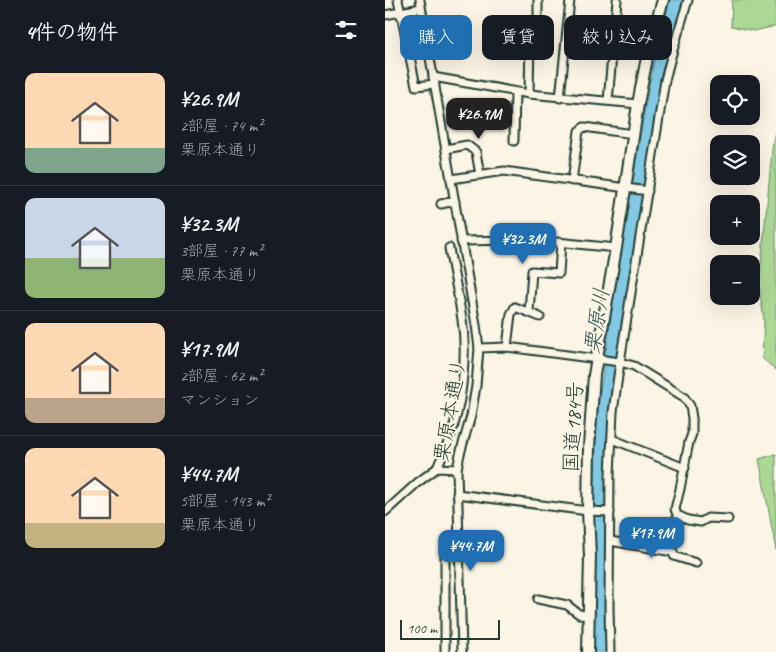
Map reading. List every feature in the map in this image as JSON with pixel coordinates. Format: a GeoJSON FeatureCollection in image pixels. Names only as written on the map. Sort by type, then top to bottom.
{"type":"FeatureCollection","features":[{"type":"Feature","properties":{"kind":"highway","name":"国道184号"},"geometry":{"type":"LineString","coordinates":[[588,652],[591,511],[589,447],[594,375],[601,359],[616,248],[628,189],[638,104],[649,47],[663,0]]}},
{"type":"Feature","properties":{"kind":"street"},"geometry":{"type":"LineString","coordinates":[[398,0],[416,86],[434,80],[560,98],[638,104]]}},
{"type":"Feature","properties":{"kind":"street","name":"栗原本通り"},"geometry":{"type":"LineString","coordinates":[[420,0],[479,348],[473,406],[457,469],[462,652]]}},
{"type":"Feature","properties":{"kind":"street"},"geometry":{"type":"LineString","coordinates":[[538,0],[539,15]]}},
{"type":"Feature","properties":{"kind":"street"},"geometry":{"type":"LineString","coordinates":[[560,98],[570,0]]}},
{"type":"Feature","properties":{"kind":"street"},"geometry":{"type":"LineString","coordinates":[[608,102],[617,0]]}},
{"type":"Feature","properties":{"kind":"street"},"geometry":{"type":"LineString","coordinates":[[610,652],[610,475],[618,361],[665,80],[688,0]]}},
{"type":"Feature","properties":{"kind":"street"},"geometry":{"type":"LineString","coordinates":[[385,15],[421,8]]}},
{"type":"Feature","properties":{"kind":"street"},"geometry":{"type":"LineString","coordinates":[[529,94],[530,60]]}},
{"type":"Feature","properties":{"kind":"street"},"geometry":{"type":"LineString","coordinates":[[514,141],[515,92]]}},
{"type":"Feature","properties":{"kind":"street"},"geometry":{"type":"LineString","coordinates":[[572,181],[579,131],[584,127],[633,134]]}},
{"type":"Feature","properties":{"kind":"street"},"geometry":{"type":"LineString","coordinates":[[446,149],[467,145],[476,152],[481,175]]}},
{"type":"Feature","properties":{"kind":"street"},"geometry":{"type":"LineString","coordinates":[[451,179],[505,171],[646,191]]}},
{"type":"Feature","properties":{"kind":"street"},"geometry":{"type":"LineString","coordinates":[[441,204],[455,201]]}},
{"type":"Feature","properties":{"kind":"street"},"geometry":{"type":"LineString","coordinates":[[461,242],[516,240],[616,248]]}},
{"type":"Feature","properties":{"kind":"street"},"geometry":{"type":"LineString","coordinates":[[529,312],[532,271],[559,273],[561,243]]}},
{"type":"Feature","properties":{"kind":"street"},"geometry":{"type":"LineString","coordinates":[[385,512],[437,468],[454,424],[461,392],[464,350],[462,320],[449,248]]}},
{"type":"Feature","properties":{"kind":"street"},"geometry":{"type":"LineString","coordinates":[[507,347],[511,314],[515,307],[540,317]]}},
{"type":"Feature","properties":{"kind":"street"},"geometry":{"type":"LineString","coordinates":[[479,348],[507,347],[618,361],[634,366],[684,397],[690,406],[692,434],[675,509],[677,515],[688,520],[701,522],[708,518],[728,518]]}},
{"type":"Feature","properties":{"kind":"street"},"geometry":{"type":"LineString","coordinates":[[612,440],[685,468]]}},
{"type":"Feature","properties":{"kind":"street"},"geometry":{"type":"LineString","coordinates":[[437,468],[457,469]]}},
{"type":"Feature","properties":{"kind":"street"},"geometry":{"type":"LineString","coordinates":[[457,494],[609,512]]}},
{"type":"Feature","properties":{"kind":"street"},"geometry":{"type":"LineString","coordinates":[[610,541],[673,552],[674,556],[696,563]]}},
{"type":"Feature","properties":{"kind":"street"},"geometry":{"type":"LineString","coordinates":[[445,554],[445,652]]}},
{"type":"Feature","properties":{"kind":"street"},"geometry":{"type":"LineString","coordinates":[[538,599],[567,605],[579,614],[588,616]]}},
{"type":"Feature","properties":{"kind":"green space"},"geometry":{"type":"Polygon","coordinates":[[[732,0],[776,0],[776,26],[754,31],[731,26],[732,0]]]}},
{"type":"Feature","properties":{"kind":"green space"},"geometry":{"type":"Polygon","coordinates":[[[776,129],[776,370],[762,358],[764,320],[760,294],[773,140],[776,129]]]}},
{"type":"Feature","properties":{"kind":"green space"},"geometry":{"type":"Polygon","coordinates":[[[776,454],[776,550],[759,459],[776,454]]]}},
{"type":"Feature","properties":{"kind":"water"},"geometry":{"type":"Polygon","coordinates":[[[670,0],[683,0],[672,35],[672,15],[666,15],[670,0]]]}},
{"type":"Feature","properties":{"kind":"water"},"geometry":{"type":"Polygon","coordinates":[[[666,60],[650,145],[612,399],[606,610],[607,652],[594,652],[594,514],[597,412],[625,223],[654,61],[666,60]]]}},
{"type":"Feature","properties":{"kind":"water label","name":"栗原川"},"geometry":{"type":"Point","coordinates":[597,321]}}]}
